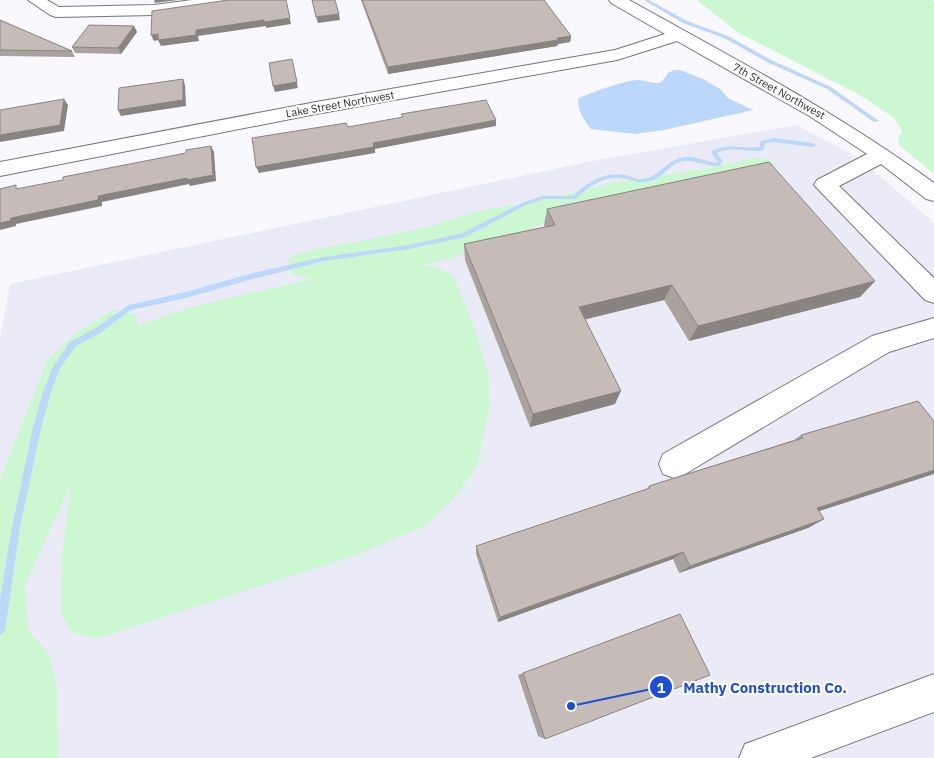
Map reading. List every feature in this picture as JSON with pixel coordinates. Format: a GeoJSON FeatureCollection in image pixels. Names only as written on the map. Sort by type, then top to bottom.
{"type":"FeatureCollection","features":[{"type":"Feature","properties":{"kind":"street"},"geometry":{"type":"LineString","coordinates":[[36,0],[56,12],[154,10],[227,0]]}},
{"type":"Feature","properties":{"kind":"street","name":"7th Street Northwest"},"geometry":{"type":"LineString","coordinates":[[617,0],[818,112],[882,155],[934,194]]}},
{"type":"Feature","properties":{"kind":"street","name":"Lake Street Northwest"},"geometry":{"type":"LineString","coordinates":[[0,169],[306,110],[617,55],[648,46],[678,34]]}},
{"type":"Feature","properties":{"kind":"street"},"geometry":{"type":"LineString","coordinates":[[882,155],[825,185],[934,293]]}},
{"type":"Feature","properties":{"kind":"street"},"geometry":{"type":"LineString","coordinates":[[674,464],[881,344],[934,328]]}},
{"type":"Feature","properties":{"kind":"street"},"geometry":{"type":"LineString","coordinates":[[759,758],[931,700]]}},
{"type":"Feature","properties":{"kind":"shaded area"},"geometry":{"type":"Polygon","coordinates":[[[796,125],[859,158],[934,223],[934,758],[0,758],[0,338],[10,284],[587,162],[796,125]]]}},
{"type":"Feature","properties":{"kind":"green space"},"geometry":{"type":"Polygon","coordinates":[[[697,0],[932,0],[934,2],[934,174],[899,145],[898,140],[902,131],[894,118],[856,93],[737,32],[697,0]]]}},
{"type":"Feature","properties":{"kind":"green space"},"geometry":{"type":"Polygon","coordinates":[[[754,158],[769,159],[778,167],[762,178],[554,220],[482,248],[448,259],[417,266],[437,267],[453,275],[476,332],[488,374],[490,403],[477,466],[455,497],[426,525],[357,555],[98,638],[73,633],[61,613],[62,555],[71,484],[25,585],[28,631],[48,652],[57,688],[58,758],[0,758],[0,480],[47,361],[76,333],[113,310],[137,315],[137,326],[187,308],[312,279],[292,274],[288,260],[298,253],[429,227],[483,210],[524,204],[618,182],[709,168],[754,158]]]}},
{"type":"Feature","properties":{"kind":"water"},"geometry":{"type":"Polygon","coordinates":[[[680,70],[703,79],[720,89],[728,98],[753,110],[664,130],[635,134],[591,129],[580,111],[578,99],[581,97],[625,82],[641,80],[656,83],[662,82],[668,73],[680,70]]]}},
{"type":"Feature","properties":{"kind":"building"},"geometry":{"type":"Polygon","coordinates":[[[228,0],[286,0],[290,18],[196,30],[196,35],[158,40],[158,34],[151,35],[152,11],[228,0]]]}},
{"type":"Feature","properties":{"kind":"building"},"geometry":{"type":"Polygon","coordinates":[[[312,0],[335,0],[339,14],[316,17],[312,0]]]}},
{"type":"Feature","properties":{"kind":"building"},"geometry":{"type":"Polygon","coordinates":[[[362,0],[544,0],[571,36],[557,38],[558,40],[388,67],[362,0]]]}},
{"type":"Feature","properties":{"kind":"building"},"geometry":{"type":"Polygon","coordinates":[[[0,20],[72,51],[0,50],[0,20]]]}},
{"type":"Feature","properties":{"kind":"building"},"geometry":{"type":"Polygon","coordinates":[[[89,25],[134,26],[118,48],[72,47],[89,25]]]}},
{"type":"Feature","properties":{"kind":"building"},"geometry":{"type":"Polygon","coordinates":[[[292,59],[297,82],[273,86],[269,63],[292,59]]]}},
{"type":"Feature","properties":{"kind":"building"},"geometry":{"type":"Polygon","coordinates":[[[183,79],[183,100],[118,110],[119,88],[183,79]]]}},
{"type":"Feature","properties":{"kind":"building"},"geometry":{"type":"Polygon","coordinates":[[[64,99],[60,125],[0,135],[0,110],[64,99]]]}},
{"type":"Feature","properties":{"kind":"building"},"geometry":{"type":"Polygon","coordinates":[[[486,100],[496,120],[373,143],[374,147],[256,167],[252,138],[346,123],[348,127],[403,117],[401,114],[486,100]]]}},
{"type":"Feature","properties":{"kind":"building"},"geometry":{"type":"Polygon","coordinates":[[[211,146],[213,175],[187,180],[187,178],[98,196],[98,200],[11,218],[10,221],[0,223],[0,189],[16,185],[16,189],[63,180],[63,177],[186,153],[186,150],[211,146]]]}},
{"type":"Feature","properties":{"kind":"building"},"geometry":{"type":"Polygon","coordinates":[[[769,162],[875,281],[698,326],[672,285],[579,307],[621,391],[533,414],[464,244],[555,225],[547,209],[769,162]]]}},
{"type":"Feature","properties":{"kind":"building"},"geometry":{"type":"Polygon","coordinates":[[[918,401],[934,421],[934,470],[817,508],[824,519],[690,566],[683,552],[500,617],[476,546],[650,488],[649,486],[803,438],[801,435],[918,401]]]}},
{"type":"Feature","properties":{"kind":"building"},"geometry":{"type":"Polygon","coordinates":[[[680,614],[710,675],[545,739],[523,673],[680,614]]]}},
{"type":"Feature","properties":{"kind":"waterway"},"geometry":{"type":"LineString","coordinates":[[646,0],[685,22],[726,37],[769,61],[829,88],[876,121]]}},
{"type":"Feature","properties":{"kind":"waterway"},"geometry":{"type":"LineString","coordinates":[[0,630],[16,527],[37,428],[46,395],[57,367],[73,344],[97,331],[129,308],[324,259],[409,247],[465,235],[524,204],[544,197],[574,198],[596,180],[610,176],[643,181],[655,177],[672,163],[682,159],[691,159],[717,165],[720,161],[714,152],[720,149],[755,150],[761,149],[763,142],[774,140],[813,145]]}},
{"type":"Feature","properties":{"kind":"place","name":"Mathy Construction Co."},"geometry":{"type":"Point","coordinates":[571,706]}}]}
